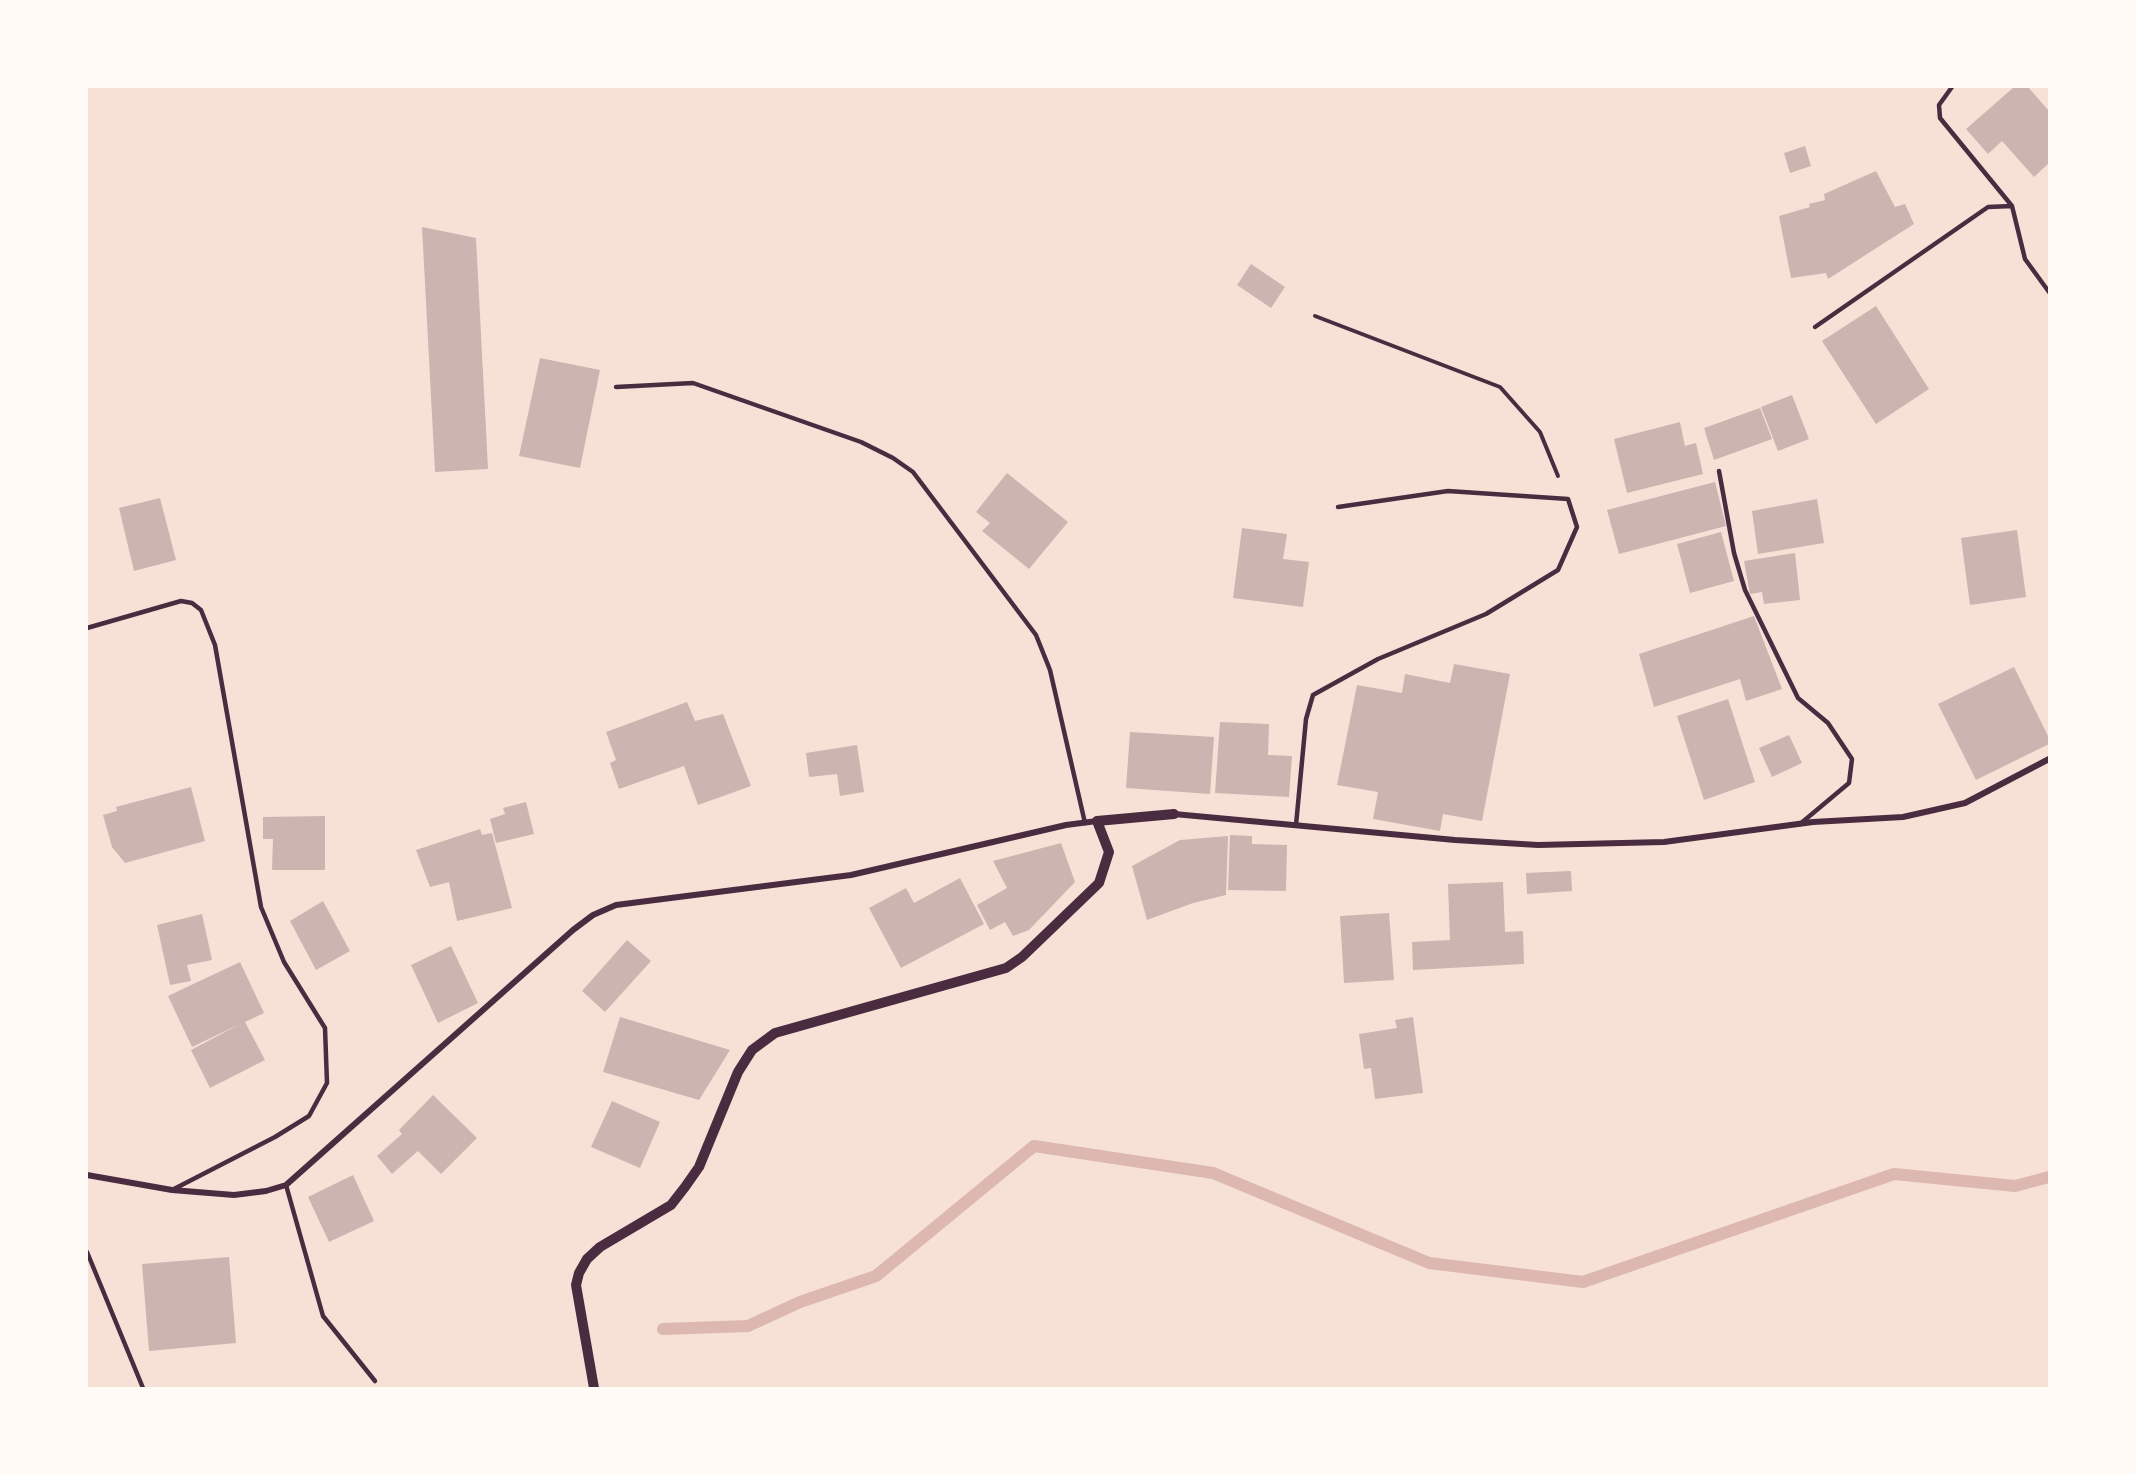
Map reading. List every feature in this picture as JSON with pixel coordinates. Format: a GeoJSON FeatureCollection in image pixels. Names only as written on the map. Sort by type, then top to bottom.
{"type":"FeatureCollection","features":[{"type":"Feature","properties":{"kind":"street"},"geometry":{"type":"LineString","coordinates":[[87,1175],[172,1190],[234,1195],[266,1191],[286,1185],[593,915],[616,905],[851,875],[1066,825],[1174,814],[1538,845],[1664,842],[1800,824],[1903,817],[1965,804],[2049,759]]}},
{"type":"Feature","properties":{"kind":"street"},"geometry":{"type":"LineString","coordinates":[[594,1388],[576,1286],[579,1273],[587,1259],[600,1247],[671,1205],[686,1187],[699,1167],[738,1072],[752,1050],[775,1033],[1006,968],[1022,957],[1099,883],[1109,852],[1097,821]]}},
{"type":"Feature","properties":{"kind":"lane"},"geometry":{"type":"LineString","coordinates":[[1952,87],[1939,105],[1940,118],[2012,206],[2025,260],[2049,292]]}},
{"type":"Feature","properties":{"kind":"lane"},"geometry":{"type":"LineString","coordinates":[[1815,327],[1988,207],[2012,206]]}},
{"type":"Feature","properties":{"kind":"lane"},"geometry":{"type":"LineString","coordinates":[[616,387],[693,382],[861,442],[913,472],[1036,635],[1050,670],[1085,823]]}},
{"type":"Feature","properties":{"kind":"lane"},"geometry":{"type":"LineString","coordinates":[[1719,471],[1734,553],[1745,590],[1798,699],[1828,723],[1852,759],[1849,783],[1800,824]]}},
{"type":"Feature","properties":{"kind":"lane"},"geometry":{"type":"LineString","coordinates":[[1296,825],[1306,719],[1313,695],[1378,659],[1486,614],[1558,570],[1577,527],[1568,499],[1448,491],[1338,507]]}},
{"type":"Feature","properties":{"kind":"lane"},"geometry":{"type":"LineString","coordinates":[[87,628],[181,601],[192,603],[201,610],[215,645],[233,736],[261,907],[284,962],[324,1028],[327,1083],[309,1116],[275,1137],[172,1190]]}},
{"type":"Feature","properties":{"kind":"lane"},"geometry":{"type":"LineString","coordinates":[[286,1185],[323,1316],[375,1381]]}},
{"type":"Feature","properties":{"kind":"lane"},"geometry":{"type":"LineString","coordinates":[[87,1252],[143,1388]]}},
{"type":"Feature","properties":{"kind":"path"},"geometry":{"type":"LineString","coordinates":[[1315,316],[1500,387],[1540,432],[1568,499]]}},
{"type":"Feature","properties":{"kind":"building"},"geometry":{"type":"Polygon","coordinates":[[[2014,87],[2028,87],[2049,111],[2049,163],[2034,177],[2002,141],[1988,154],[1966,129],[2014,87]]]}},
{"type":"Feature","properties":{"kind":"building"},"geometry":{"type":"Polygon","coordinates":[[[1805,146],[1811,166],[1790,173],[1784,153],[1805,146]]]}},
{"type":"Feature","properties":{"kind":"building"},"geometry":{"type":"Polygon","coordinates":[[[1876,171],[1895,207],[1905,204],[1914,224],[1828,279],[1826,273],[1791,278],[1779,216],[1810,207],[1809,204],[1825,200],[1824,194],[1876,171]]]}},
{"type":"Feature","properties":{"kind":"building"},"geometry":{"type":"Polygon","coordinates":[[[422,227],[476,238],[488,469],[435,472],[422,227]]]}},
{"type":"Feature","properties":{"kind":"building"},"geometry":{"type":"Polygon","coordinates":[[[1251,264],[1285,287],[1271,308],[1237,285],[1251,264]]]}},
{"type":"Feature","properties":{"kind":"building"},"geometry":{"type":"Polygon","coordinates":[[[1876,306],[1929,389],[1876,424],[1822,341],[1876,306]]]}},
{"type":"Feature","properties":{"kind":"building"},"geometry":{"type":"Polygon","coordinates":[[[540,358],[600,370],[580,468],[519,456],[540,358]]]}},
{"type":"Feature","properties":{"kind":"building"},"geometry":{"type":"Polygon","coordinates":[[[1792,395],[1809,439],[1778,451],[1761,407],[1792,395]]]}},
{"type":"Feature","properties":{"kind":"building"},"geometry":{"type":"Polygon","coordinates":[[[1760,408],[1772,439],[1714,460],[1704,428],[1760,408]]]}},
{"type":"Feature","properties":{"kind":"building"},"geometry":{"type":"Polygon","coordinates":[[[1680,422],[1685,446],[1696,443],[1703,474],[1627,493],[1614,439],[1680,422]]]}},
{"type":"Feature","properties":{"kind":"building"},"geometry":{"type":"Polygon","coordinates":[[[1007,473],[1068,522],[1029,569],[982,531],[990,523],[976,512],[1007,473]]]}},
{"type":"Feature","properties":{"kind":"building"},"geometry":{"type":"Polygon","coordinates":[[[1715,482],[1726,526],[1619,554],[1607,510],[1715,482]]]}},
{"type":"Feature","properties":{"kind":"building"},"geometry":{"type":"Polygon","coordinates":[[[160,498],[176,560],[134,571],[119,508],[160,498]]]}},
{"type":"Feature","properties":{"kind":"building"},"geometry":{"type":"Polygon","coordinates":[[[1817,499],[1824,543],[1758,554],[1752,511],[1817,499]]]}},
{"type":"Feature","properties":{"kind":"building"},"geometry":{"type":"Polygon","coordinates":[[[1242,528],[1287,534],[1283,559],[1309,562],[1303,607],[1233,598],[1242,528]]]}},
{"type":"Feature","properties":{"kind":"building"},"geometry":{"type":"Polygon","coordinates":[[[2017,530],[2026,597],[1970,605],[1961,538],[2017,530]]]}},
{"type":"Feature","properties":{"kind":"building"},"geometry":{"type":"Polygon","coordinates":[[[1721,532],[1734,581],[1690,593],[1677,544],[1721,532]]]}},
{"type":"Feature","properties":{"kind":"building"},"geometry":{"type":"Polygon","coordinates":[[[1795,553],[1800,600],[1764,604],[1762,592],[1750,594],[1744,561],[1795,553]]]}},
{"type":"Feature","properties":{"kind":"building"},"geometry":{"type":"Polygon","coordinates":[[[1754,616],[1782,689],[1746,701],[1740,679],[1654,707],[1639,654],[1754,616]]]}},
{"type":"Feature","properties":{"kind":"building"},"geometry":{"type":"Polygon","coordinates":[[[1454,664],[1510,674],[1482,821],[1443,814],[1440,831],[1373,819],[1378,792],[1337,785],[1357,685],[1402,693],[1405,674],[1450,683],[1454,664]]]}},
{"type":"Feature","properties":{"kind":"building"},"geometry":{"type":"Polygon","coordinates":[[[2014,667],[2049,738],[2049,744],[1976,780],[1938,704],[2014,667]]]}},
{"type":"Feature","properties":{"kind":"building"},"geometry":{"type":"Polygon","coordinates":[[[1728,699],[1755,782],[1704,800],[1677,716],[1728,699]]]}},
{"type":"Feature","properties":{"kind":"building"},"geometry":{"type":"Polygon","coordinates":[[[687,702],[695,721],[723,714],[751,786],[698,805],[684,766],[619,789],[610,763],[616,760],[606,732],[687,702]]]}},
{"type":"Feature","properties":{"kind":"building"},"geometry":{"type":"Polygon","coordinates":[[[1220,722],[1269,724],[1268,755],[1292,756],[1289,797],[1215,793],[1220,722]]]}},
{"type":"Feature","properties":{"kind":"building"},"geometry":{"type":"Polygon","coordinates":[[[1130,732],[1214,737],[1210,794],[1126,788],[1130,732]]]}},
{"type":"Feature","properties":{"kind":"building"},"geometry":{"type":"Polygon","coordinates":[[[1789,735],[1802,763],[1772,777],[1759,748],[1789,735]]]}},
{"type":"Feature","properties":{"kind":"building"},"geometry":{"type":"Polygon","coordinates":[[[857,745],[864,792],[840,796],[837,774],[809,777],[806,753],[857,745]]]}},
{"type":"Feature","properties":{"kind":"building"},"geometry":{"type":"Polygon","coordinates":[[[191,787],[205,841],[125,863],[112,847],[103,815],[117,811],[116,807],[191,787]]]}},
{"type":"Feature","properties":{"kind":"building"},"geometry":{"type":"Polygon","coordinates":[[[526,802],[534,834],[496,843],[490,819],[505,814],[503,808],[526,802]]]}},
{"type":"Feature","properties":{"kind":"building"},"geometry":{"type":"Polygon","coordinates":[[[325,816],[325,870],[272,870],[273,839],[263,839],[263,817],[325,816]]]}},
{"type":"Feature","properties":{"kind":"building"},"geometry":{"type":"Polygon","coordinates":[[[480,829],[482,835],[492,833],[512,908],[457,921],[449,882],[430,887],[416,850],[480,829]]]}},
{"type":"Feature","properties":{"kind":"building"},"geometry":{"type":"Polygon","coordinates":[[[1230,835],[1252,836],[1252,844],[1287,845],[1286,891],[1228,890],[1230,835]]]}},
{"type":"Feature","properties":{"kind":"building"},"geometry":{"type":"Polygon","coordinates":[[[1228,836],[1226,895],[1193,903],[1147,920],[1132,866],[1180,840],[1228,836]]]}},
{"type":"Feature","properties":{"kind":"building"},"geometry":{"type":"Polygon","coordinates":[[[1061,843],[1075,882],[1029,930],[1013,936],[1005,922],[990,930],[977,905],[1007,888],[993,861],[1061,843]]]}},
{"type":"Feature","properties":{"kind":"building"},"geometry":{"type":"Polygon","coordinates":[[[1571,871],[1572,891],[1527,894],[1526,873],[1571,871]]]}},
{"type":"Feature","properties":{"kind":"building"},"geometry":{"type":"Polygon","coordinates":[[[960,878],[984,924],[901,968],[869,908],[906,888],[914,903],[960,878]]]}},
{"type":"Feature","properties":{"kind":"building"},"geometry":{"type":"Polygon","coordinates":[[[1503,882],[1505,932],[1523,931],[1524,964],[1413,970],[1412,942],[1450,940],[1448,884],[1503,882]]]}},
{"type":"Feature","properties":{"kind":"building"},"geometry":{"type":"Polygon","coordinates":[[[323,901],[350,951],[316,970],[290,921],[323,901]]]}},
{"type":"Feature","properties":{"kind":"building"},"geometry":{"type":"Polygon","coordinates":[[[1389,913],[1394,980],[1344,983],[1340,916],[1389,913]]]}},
{"type":"Feature","properties":{"kind":"building"},"geometry":{"type":"Polygon","coordinates":[[[202,914],[212,960],[187,965],[191,981],[170,985],[157,925],[202,914]]]}},
{"type":"Feature","properties":{"kind":"building"},"geometry":{"type":"Polygon","coordinates":[[[627,940],[651,961],[605,1012],[582,991],[627,940]]]}},
{"type":"Feature","properties":{"kind":"building"},"geometry":{"type":"Polygon","coordinates":[[[451,946],[478,1003],[438,1023],[411,965],[451,946]]]}},
{"type":"Feature","properties":{"kind":"building"},"geometry":{"type":"Polygon","coordinates":[[[240,962],[264,1013],[245,1022],[265,1060],[210,1088],[191,1050],[240,1024],[192,1047],[168,996],[240,962]]]}},
{"type":"Feature","properties":{"kind":"building"},"geometry":{"type":"Polygon","coordinates":[[[620,1017],[730,1050],[699,1100],[603,1072],[620,1017]]]}},
{"type":"Feature","properties":{"kind":"building"},"geometry":{"type":"Polygon","coordinates":[[[1413,1017],[1423,1093],[1375,1099],[1371,1068],[1364,1069],[1359,1034],[1397,1028],[1395,1020],[1413,1017]]]}},
{"type":"Feature","properties":{"kind":"building"},"geometry":{"type":"Polygon","coordinates":[[[433,1095],[477,1138],[441,1174],[418,1151],[392,1174],[377,1156],[402,1134],[399,1130],[433,1095]]]}},
{"type":"Feature","properties":{"kind":"building"},"geometry":{"type":"Polygon","coordinates":[[[612,1101],[660,1122],[640,1168],[591,1147],[612,1101]]]}},
{"type":"Feature","properties":{"kind":"building"},"geometry":{"type":"Polygon","coordinates":[[[353,1175],[374,1221],[329,1242],[308,1197],[353,1175]]]}},
{"type":"Feature","properties":{"kind":"building"},"geometry":{"type":"Polygon","coordinates":[[[229,1257],[236,1343],[149,1351],[142,1264],[229,1257]]]}},
{"type":"Feature","properties":{"kind":"waterway"},"geometry":{"type":"LineString","coordinates":[[663,1329],[748,1326],[800,1302],[876,1276],[1034,1146],[1213,1173],[1429,1263],[1583,1282],[1894,1174],[2015,1186],[2049,1177]]}}]}
